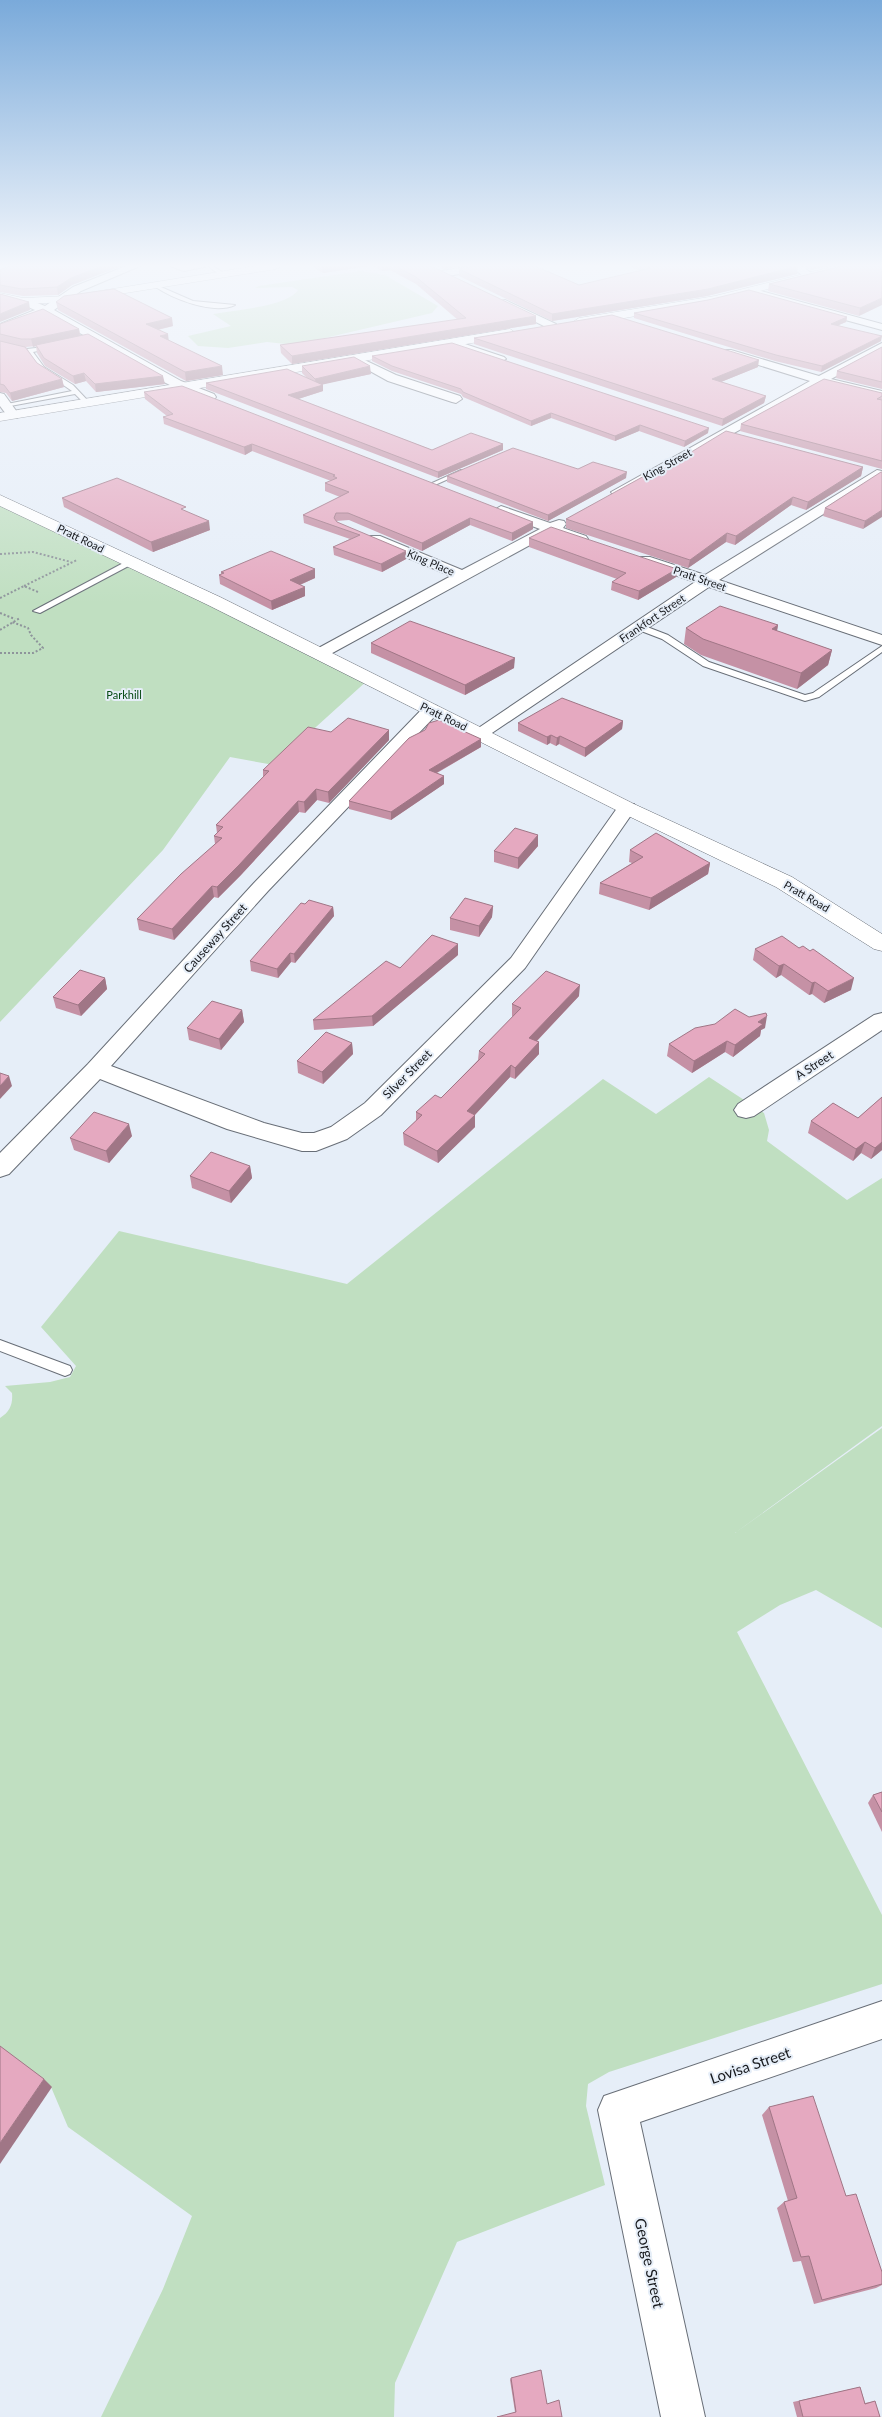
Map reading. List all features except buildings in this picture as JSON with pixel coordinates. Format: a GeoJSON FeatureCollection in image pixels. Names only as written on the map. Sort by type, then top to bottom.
{"type":"FeatureCollection","features":[{"type":"Feature","properties":{"kind":"street"},"geometry":{"type":"LineString","coordinates":[[167,379],[219,401]]}},
{"type":"Feature","properties":{"kind":"street"},"geometry":{"type":"LineString","coordinates":[[5,409],[87,403],[231,379]]}},
{"type":"Feature","properties":{"kind":"street"},"geometry":{"type":"LineString","coordinates":[[394,379],[456,399]]}},
{"type":"Feature","properties":{"kind":"street"},"geometry":{"type":"LineString","coordinates":[[815,379],[882,396]]}},
{"type":"Feature","properties":{"kind":"street","name":"King Street"},"geometry":{"type":"LineString","coordinates":[[608,497],[819,380]]}},
{"type":"Feature","properties":{"kind":"street"},"geometry":{"type":"LineString","coordinates":[[709,428],[743,438]]}},
{"type":"Feature","properties":{"kind":"street"},"geometry":{"type":"LineString","coordinates":[[858,469],[879,475]]}},
{"type":"Feature","properties":{"kind":"street","name":"Frankfort Street"},"geometry":{"type":"LineString","coordinates":[[480,733],[707,581],[879,475]]}},
{"type":"Feature","properties":{"kind":"street"},"geometry":{"type":"LineString","coordinates":[[416,478],[451,491]]}},
{"type":"Feature","properties":{"kind":"street","name":"Pratt Road"},"geometry":{"type":"LineString","coordinates":[[0,500],[132,562],[628,808],[790,886],[882,944]]}},
{"type":"Feature","properties":{"kind":"street"},"geometry":{"type":"LineString","coordinates":[[487,504],[597,544]]}},
{"type":"Feature","properties":{"kind":"street"},"geometry":{"type":"LineString","coordinates":[[319,654],[567,520]]}},
{"type":"Feature","properties":{"kind":"street","name":"King Place"},"geometry":{"type":"LineString","coordinates":[[360,532],[463,576]]}},
{"type":"Feature","properties":{"kind":"street","name":"Pratt Street"},"geometry":{"type":"LineString","coordinates":[[634,556],[882,640]]}},
{"type":"Feature","properties":{"kind":"street","name":"Causeway Street"},"geometry":{"type":"LineString","coordinates":[[0,1168],[96,1069],[261,887],[431,710]]}},
{"type":"Feature","properties":{"kind":"street","name":"Silver Street"},"geometry":{"type":"LineString","coordinates":[[96,1069],[235,1123],[302,1142],[316,1142],[339,1133],[373,1109],[518,963],[628,808]]}},
{"type":"Feature","properties":{"kind":"street","name":"A Street"},"geometry":{"type":"LineString","coordinates":[[746,1110],[882,1020]]}},
{"type":"Feature","properties":{"kind":"street","name":"Lovisa Street"},"geometry":{"type":"LineString","coordinates":[[618,2110],[882,2020]]}},
{"type":"Feature","properties":{"kind":"street","name":"George Street"},"geometry":{"type":"LineString","coordinates":[[618,2110],[683,2417]]}},
{"type":"Feature","properties":{"kind":"lane"},"geometry":{"type":"LineString","coordinates":[[59,379],[71,386],[87,403]]}},
{"type":"Feature","properties":{"kind":"lane"},"geometry":{"type":"LineString","coordinates":[[5,409],[76,392]]}},
{"type":"Feature","properties":{"kind":"lane"},"geometry":{"type":"LineString","coordinates":[[433,484],[468,469]]}},
{"type":"Feature","properties":{"kind":"lane"},"geometry":{"type":"LineString","coordinates":[[37,611],[132,562]]}},
{"type":"Feature","properties":{"kind":"lane"},"geometry":{"type":"LineString","coordinates":[[639,627],[677,641],[706,664],[797,697],[805,698],[816,695],[882,648]]}},
{"type":"Feature","properties":{"kind":"lane"},"geometry":{"type":"LineString","coordinates":[[0,1345],[32,1360],[65,1370]]}},
{"type":"Feature","properties":{"kind":"path"},"geometry":{"type":"LineString","coordinates":[[0,598],[102,548]]}},
{"type":"Feature","properties":{"kind":"path"},"geometry":{"type":"LineString","coordinates":[[0,554],[32,552],[72,562]]}},
{"type":"Feature","properties":{"kind":"path"},"geometry":{"type":"LineString","coordinates":[[24,586],[58,600]]}},
{"type":"Feature","properties":{"kind":"path"},"geometry":{"type":"LineString","coordinates":[[0,613],[15,619]]}},
{"type":"Feature","properties":{"kind":"path"},"geometry":{"type":"LineString","coordinates":[[0,653],[12,651],[32,653],[43,648],[31,635],[28,628],[12,622]]}},
{"type":"Feature","properties":{"kind":"green space","name":"Parkhill"},"geometry":{"type":"Polygon","coordinates":[[[0,500],[369,679],[306,736],[279,766],[230,757],[163,850],[0,1022],[0,500]]]}},
{"type":"Feature","properties":{"kind":"green space"},"geometry":{"type":"Polygon","coordinates":[[[709,1077],[764,1113],[769,1130],[767,1141],[847,1200],[882,1178],[882,1426],[735,1533],[882,1428],[882,1628],[816,1590],[780,1605],[737,1632],[882,1915],[882,1984],[609,2072],[588,2084],[586,2106],[605,2185],[457,2242],[395,2383],[394,2417],[101,2417],[163,2289],[192,2216],[68,2127],[51,2087],[0,2048],[0,1418],[8,1410],[12,1397],[12,1393],[5,1386],[50,1382],[70,1377],[76,1366],[41,1327],[119,1231],[347,1284],[603,1079],[656,1114],[709,1077]]]}}]}
